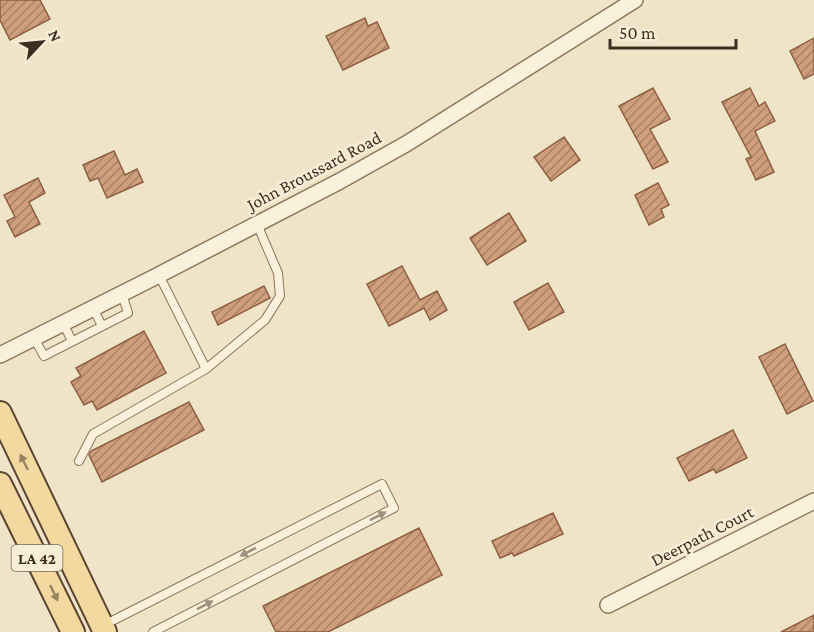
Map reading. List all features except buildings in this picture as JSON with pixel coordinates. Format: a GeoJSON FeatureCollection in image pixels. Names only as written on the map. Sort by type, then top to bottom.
{"type":"FeatureCollection","features":[{"type":"Feature","properties":{"kind":"main road","name":"LA 42"},"geometry":{"type":"LineString","coordinates":[[0,413],[104,629]]}},
{"type":"Feature","properties":{"kind":"main road","name":"LA 42"},"geometry":{"type":"LineString","coordinates":[[0,483],[73,632]]}},
{"type":"Feature","properties":{"kind":"street","name":"John Broussard Road"},"geometry":{"type":"LineString","coordinates":[[0,355],[340,181],[406,144],[635,0]]}},
{"type":"Feature","properties":{"kind":"street","name":"Deerpath Court"},"geometry":{"type":"LineString","coordinates":[[608,605],[814,501]]}},
{"type":"Feature","properties":{"kind":"lane"},"geometry":{"type":"LineString","coordinates":[[79,461],[93,434],[206,369],[264,320],[280,296],[278,273],[257,224]]}},
{"type":"Feature","properties":{"kind":"lane"},"geometry":{"type":"LineString","coordinates":[[159,275],[206,369]]}},
{"type":"Feature","properties":{"kind":"lane"},"geometry":{"type":"LineString","coordinates":[[34,338],[44,356],[128,313],[122,294]]}},
{"type":"Feature","properties":{"kind":"lane"},"geometry":{"type":"LineString","coordinates":[[93,308],[102,326]]}},
{"type":"Feature","properties":{"kind":"lane"},"geometry":{"type":"LineString","coordinates":[[63,323],[72,341]]}},
{"type":"Feature","properties":{"kind":"lane"},"geometry":{"type":"LineString","coordinates":[[104,629],[382,484],[394,508],[153,632]]}}]}
